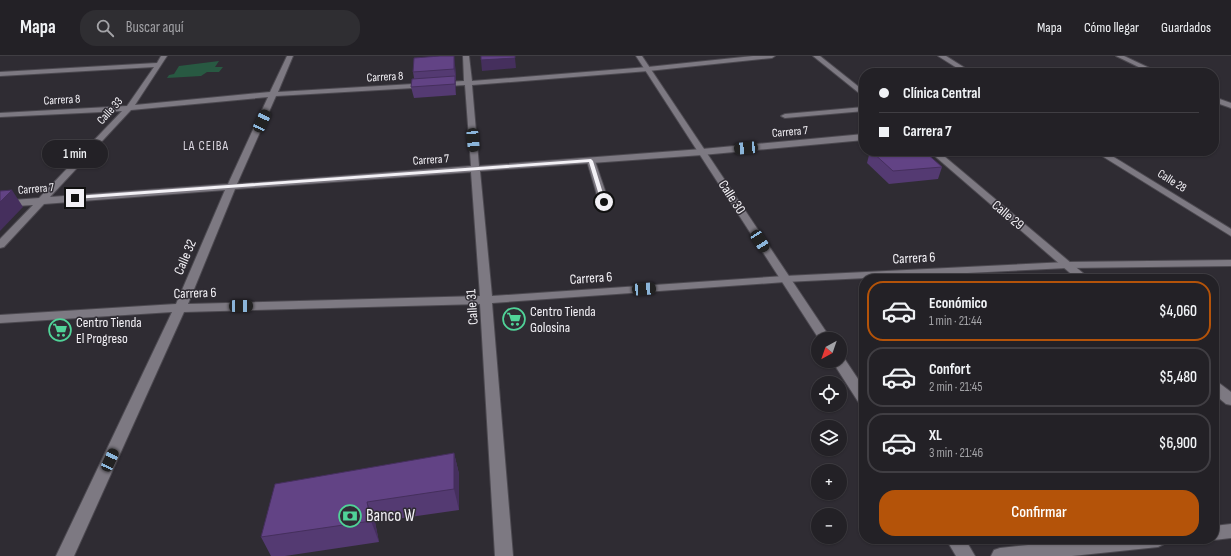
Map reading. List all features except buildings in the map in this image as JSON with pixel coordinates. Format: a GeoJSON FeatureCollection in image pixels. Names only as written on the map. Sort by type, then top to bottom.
{"type":"FeatureCollection","features":[{"type":"Feature","properties":{"kind":"street","name":"Calle 33"},"geometry":{"type":"LineString","coordinates":[[0,245],[129,108],[160,65],[164,56]]}},
{"type":"Feature","properties":{"kind":"street","name":"Calle 32"},"geometry":{"type":"LineString","coordinates":[[65,556],[180,308],[231,187],[290,56]]}},
{"type":"Feature","properties":{"kind":"street","name":"Calle 31"},"geometry":{"type":"LineString","coordinates":[[466,56],[486,300],[504,556]]}},
{"type":"Feature","properties":{"kind":"street","name":"Calle 30"},"geometry":{"type":"LineString","coordinates":[[639,56],[819,332]]}},
{"type":"Feature","properties":{"kind":"street","name":"Carrera 8"},"geometry":{"type":"LineString","coordinates":[[0,115],[129,108],[274,94],[468,83],[648,69],[772,56]]}},
{"type":"Feature","properties":{"kind":"street"},"geometry":{"type":"LineString","coordinates":[[816,56],[859,91]]}},
{"type":"Feature","properties":{"kind":"street"},"geometry":{"type":"LineString","coordinates":[[941,56],[961,68]]}},
{"type":"Feature","properties":{"kind":"street"},"geometry":{"type":"LineString","coordinates":[[1119,56],[1146,68]]}},
{"type":"Feature","properties":{"kind":"street"},"geometry":{"type":"LineString","coordinates":[[0,74],[160,65]]}},
{"type":"Feature","properties":{"kind":"street"},"geometry":{"type":"LineString","coordinates":[[1219,101],[1229,104]]}},
{"type":"Feature","properties":{"kind":"street"},"geometry":{"type":"LineString","coordinates":[[1219,105],[1229,104]]}},
{"type":"Feature","properties":{"kind":"street"},"geometry":{"type":"LineString","coordinates":[[785,116],[859,109]]}},
{"type":"Feature","properties":{"kind":"street","name":"Carrera 7"},"geometry":{"type":"LineString","coordinates":[[0,204],[591,161],[859,137]]}},
{"type":"Feature","properties":{"kind":"street","name":"Calle 29"},"geometry":{"type":"LineString","coordinates":[[938,156],[1078,274]]}},
{"type":"Feature","properties":{"kind":"street","name":"Calle 28"},"geometry":{"type":"LineString","coordinates":[[1106,156],[1231,233]]}},
{"type":"Feature","properties":{"kind":"street"},"geometry":{"type":"LineString","coordinates":[[591,161],[604,202]]}},
{"type":"Feature","properties":{"kind":"street","name":"Carrera 6"},"geometry":{"type":"LineString","coordinates":[[886,274],[1067,265],[1231,263]]}},
{"type":"Feature","properties":{"kind":"street","name":"Carrera 6"},"geometry":{"type":"LineString","coordinates":[[0,319],[180,308],[486,300],[785,279],[859,275]]}},
{"type":"Feature","properties":{"kind":"street"},"geometry":{"type":"LineString","coordinates":[[844,368],[859,391]]}},
{"type":"Feature","properties":{"kind":"street"},"geometry":{"type":"LineString","coordinates":[[1219,390],[1231,400]]}},
{"type":"Feature","properties":{"kind":"street"},"geometry":{"type":"LineString","coordinates":[[1219,532],[1231,531]]}},
{"type":"Feature","properties":{"kind":"street"},"geometry":{"type":"LineString","coordinates":[[958,544],[966,556]]}},
{"type":"Feature","properties":{"kind":"street"},"geometry":{"type":"LineString","coordinates":[[1000,556],[1112,544]]}},
{"type":"Feature","properties":{"kind":"green space"},"geometry":{"type":"Polygon","coordinates":[[[219,61],[215,67],[223,67],[219,72],[207,72],[201,76],[167,78],[169,75],[174,74],[179,66],[219,61]]]}},
{"type":"Feature","properties":{"kind":"place","name":"Centro Tienda Golosina"},"geometry":{"type":"Point","coordinates":[514,319]}},
{"type":"Feature","properties":{"kind":"place","name":"Centro Tienda El Progreso"},"geometry":{"type":"Point","coordinates":[60,330]}},
{"type":"Feature","properties":{"kind":"place","name":"Banco W"},"geometry":{"type":"Point","coordinates":[350,516]}},
{"type":"Feature","properties":{"kind":"district","name":"LA CEIBA"},"geometry":{"type":"Point","coordinates":[206,146]}},
{"type":"Feature","properties":{"kind":"route"},"geometry":{"type":"LineString","coordinates":[[75,198],[591,161],[604,202]]}}]}
